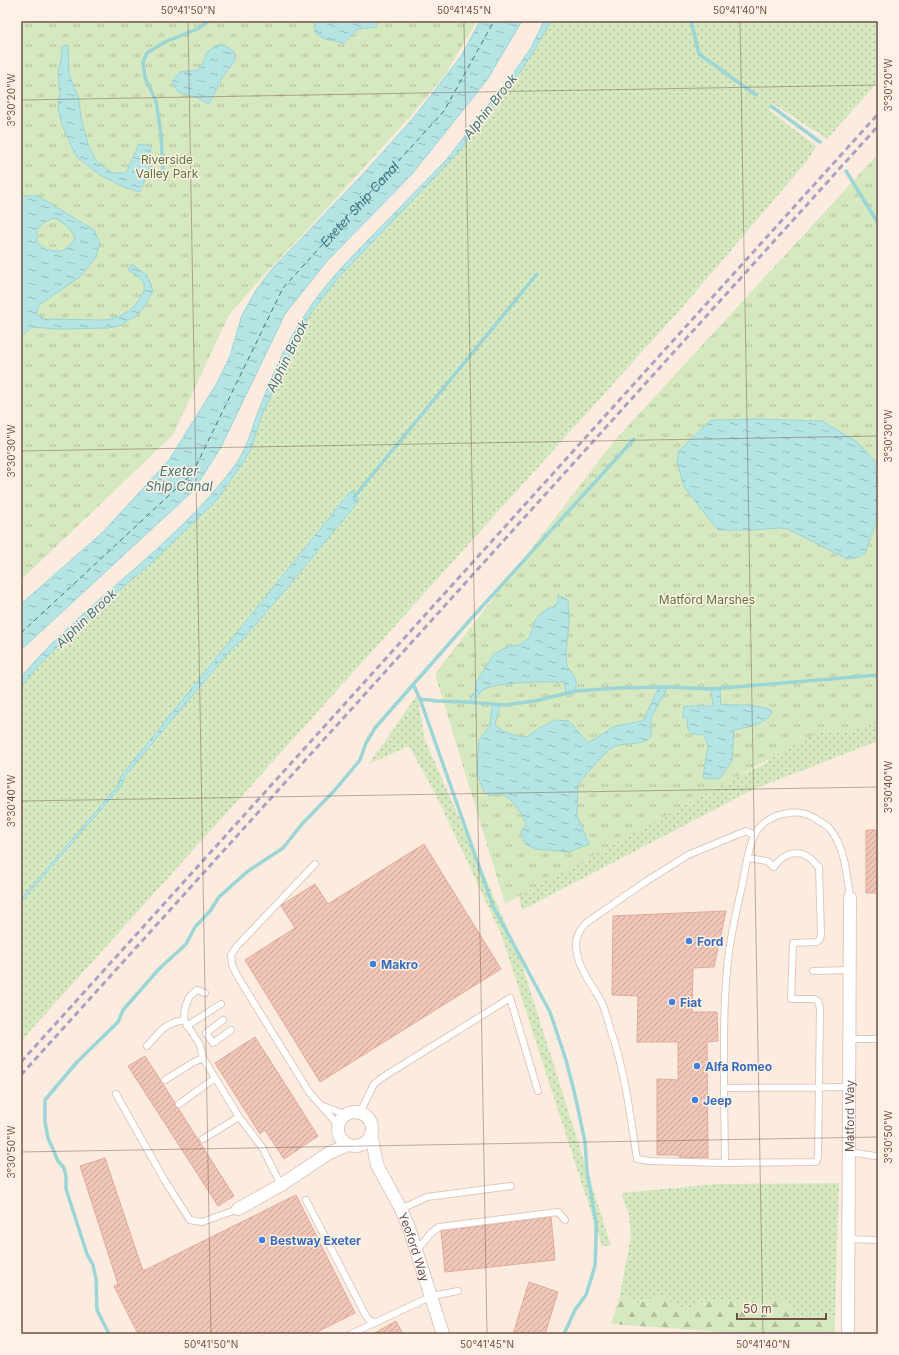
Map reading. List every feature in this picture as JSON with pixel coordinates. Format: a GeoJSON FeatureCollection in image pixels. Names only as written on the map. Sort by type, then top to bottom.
{"type":"FeatureCollection","features":[{"type":"Feature","properties":{"kind":"street","name":"Matford Way"},"geometry":{"type":"LineString","coordinates":[[848,1334],[848,1039],[850,898]]}},
{"type":"Feature","properties":{"kind":"street"},"geometry":{"type":"LineString","coordinates":[[329,1153],[336,1144],[340,1122],[347,1115],[360,1113],[365,1116],[371,1124],[377,1165]]}},
{"type":"Feature","properties":{"kind":"street"},"geometry":{"type":"LineString","coordinates":[[339,1130],[341,1138],[351,1146],[364,1153],[377,1165]]}},
{"type":"Feature","properties":{"kind":"street"},"geometry":{"type":"LineString","coordinates":[[238,1209],[281,1185],[329,1153],[351,1146],[360,1146],[365,1143],[372,1134]]}},
{"type":"Feature","properties":{"kind":"street","name":"Yeoford Way"},"geometry":{"type":"LineString","coordinates":[[377,1165],[401,1209],[417,1250],[443,1334]]}},
{"type":"Feature","properties":{"kind":"lane"},"geometry":{"type":"LineString","coordinates":[[725,1163],[724,1052],[728,953],[754,835],[760,827],[778,815],[789,812],[812,816],[830,828],[840,847],[847,872],[850,898]]}},
{"type":"Feature","properties":{"kind":"lane"},"geometry":{"type":"LineString","coordinates":[[748,858],[767,861],[774,867],[782,857],[796,854],[806,856],[819,867],[820,940],[817,942],[793,943],[791,999],[814,999],[818,1001],[820,1008],[818,1157],[816,1162],[725,1163],[650,1161],[637,1159],[626,1087],[613,1036],[601,1001],[586,977],[577,954],[576,943],[578,931],[586,923],[645,882],[688,855],[746,831],[754,835]]}},
{"type":"Feature","properties":{"kind":"lane"},"geometry":{"type":"LineString","coordinates":[[315,864],[237,946],[231,955],[232,965],[238,977],[309,1092],[323,1106],[339,1130]]}},
{"type":"Feature","properties":{"kind":"lane"},"geometry":{"type":"LineString","coordinates":[[813,971],[849,970]]}},
{"type":"Feature","properties":{"kind":"lane"},"geometry":{"type":"LineString","coordinates":[[205,993],[197,990],[189,997],[185,1008],[185,1023],[200,1045],[203,1058],[239,1117],[262,1147],[281,1185]]}},
{"type":"Feature","properties":{"kind":"lane"},"geometry":{"type":"LineString","coordinates":[[360,1113],[374,1084],[383,1077],[510,998],[538,1090]]}},
{"type":"Feature","properties":{"kind":"lane"},"geometry":{"type":"LineString","coordinates":[[147,1046],[166,1026],[174,1022],[185,1023],[221,1004]]}},
{"type":"Feature","properties":{"kind":"lane"},"geometry":{"type":"LineString","coordinates":[[223,1020],[206,1033],[213,1043],[232,1030]]}},
{"type":"Feature","properties":{"kind":"lane"},"geometry":{"type":"LineString","coordinates":[[200,1045],[210,1038]]}},
{"type":"Feature","properties":{"kind":"lane"},"geometry":{"type":"LineString","coordinates":[[848,1039],[878,1039]]}},
{"type":"Feature","properties":{"kind":"lane"},"geometry":{"type":"LineString","coordinates":[[165,1080],[203,1058]]}},
{"type":"Feature","properties":{"kind":"lane"},"geometry":{"type":"LineString","coordinates":[[179,1104],[215,1078]]}},
{"type":"Feature","properties":{"kind":"lane"},"geometry":{"type":"LineString","coordinates":[[724,1088],[818,1086],[848,1087]]}},
{"type":"Feature","properties":{"kind":"lane"},"geometry":{"type":"LineString","coordinates":[[116,1094],[165,1181],[190,1220],[202,1222],[238,1209]]}},
{"type":"Feature","properties":{"kind":"lane"},"geometry":{"type":"LineString","coordinates":[[323,1106],[347,1115]]}},
{"type":"Feature","properties":{"kind":"lane"},"geometry":{"type":"LineString","coordinates":[[203,1139],[239,1117]]}},
{"type":"Feature","properties":{"kind":"lane"},"geometry":{"type":"LineString","coordinates":[[849,1152],[875,1156]]}},
{"type":"Feature","properties":{"kind":"lane"},"geometry":{"type":"LineString","coordinates":[[401,1209],[427,1197],[511,1186]]}},
{"type":"Feature","properties":{"kind":"lane"},"geometry":{"type":"LineString","coordinates":[[306,1200],[366,1316],[370,1321],[376,1322]]}},
{"type":"Feature","properties":{"kind":"lane"},"geometry":{"type":"LineString","coordinates":[[417,1250],[431,1233],[439,1227],[558,1212],[565,1220]]}},
{"type":"Feature","properties":{"kind":"lane"},"geometry":{"type":"LineString","coordinates":[[849,1239],[875,1240]]}},
{"type":"Feature","properties":{"kind":"lane"},"geometry":{"type":"LineString","coordinates":[[351,1334],[432,1296],[458,1291]]}},
{"type":"Feature","properties":{"kind":"green space","name":"Riverside Valley Park"},"geometry":{"type":"Polygon","coordinates":[[[21,21],[477,21],[445,75],[410,117],[229,315],[173,435],[21,580],[21,21]]]}},
{"type":"Feature","properties":{"kind":"green space"},"geometry":{"type":"Polygon","coordinates":[[[551,21],[878,21],[878,82],[827,139],[772,103],[769,110],[816,146],[807,161],[686,303],[21,1041],[21,902],[118,790],[125,776],[230,651],[243,639],[287,588],[359,499],[350,492],[348,494],[121,776],[116,788],[21,899],[21,687],[42,662],[77,627],[150,564],[216,501],[251,449],[262,415],[300,333],[311,313],[338,278],[462,148],[501,94],[521,71],[551,21]]]}},
{"type":"Feature","properties":{"kind":"green space","name":"Matford Marshes"},"geometry":{"type":"Polygon","coordinates":[[[878,154],[878,720],[851,731],[822,730],[505,904],[435,674],[614,441],[878,154]]]}},
{"type":"Feature","properties":{"kind":"green space"},"geometry":{"type":"Polygon","coordinates":[[[417,695],[425,740],[518,952],[611,1246],[602,1246],[501,934],[436,795],[409,746],[369,764],[417,695]]]}},
{"type":"Feature","properties":{"kind":"green space"},"geometry":{"type":"Polygon","coordinates":[[[878,720],[878,741],[752,790],[522,910],[519,895],[719,785],[767,763],[778,747],[822,730],[851,731],[878,720]]]}},
{"type":"Feature","properties":{"kind":"green space"},"geometry":{"type":"Polygon","coordinates":[[[839,1183],[835,1318],[794,1316],[739,1301],[705,1301],[681,1312],[663,1295],[636,1303],[620,1295],[631,1236],[629,1215],[621,1193],[718,1184],[839,1183]]]}},
{"type":"Feature","properties":{"kind":"green space"},"geometry":{"type":"Polygon","coordinates":[[[620,1295],[636,1303],[663,1295],[681,1312],[705,1301],[784,1298],[794,1316],[835,1318],[835,1334],[748,1334],[611,1324],[620,1295]]]}},
{"type":"Feature","properties":{"kind":"water"},"geometry":{"type":"Polygon","coordinates":[[[315,21],[378,21],[376,27],[358,29],[344,43],[325,39],[315,33],[315,21]]]}},
{"type":"Feature","properties":{"kind":"water","name":"Exeter Ship Canal"},"geometry":{"type":"Polygon","coordinates":[[[480,21],[522,21],[487,80],[412,174],[327,261],[285,314],[221,447],[194,490],[21,650],[21,604],[103,532],[169,460],[217,383],[230,356],[242,315],[256,290],[271,270],[364,173],[415,116],[461,56],[480,21]]]}},
{"type":"Feature","properties":{"kind":"water","name":"Alphin Brook"},"geometry":{"type":"Polygon","coordinates":[[[544,21],[551,21],[534,51],[521,71],[501,94],[462,148],[338,278],[311,313],[300,333],[262,415],[251,449],[216,501],[150,564],[77,627],[42,662],[21,687],[21,677],[46,650],[183,525],[232,469],[246,446],[275,369],[294,333],[317,297],[345,264],[447,159],[520,64],[532,46],[544,21]]]}},
{"type":"Feature","properties":{"kind":"water"},"geometry":{"type":"Polygon","coordinates":[[[68,45],[69,74],[78,96],[82,122],[88,144],[96,161],[112,173],[126,173],[139,144],[151,146],[149,169],[140,192],[126,188],[100,175],[76,156],[62,125],[58,108],[60,93],[58,72],[62,55],[61,47],[68,45]]]}},
{"type":"Feature","properties":{"kind":"water"},"geometry":{"type":"Polygon","coordinates":[[[217,45],[226,46],[234,52],[235,61],[222,78],[209,104],[198,98],[178,92],[172,81],[180,72],[198,70],[203,63],[207,52],[217,45]]]}},
{"type":"Feature","properties":{"kind":"water"},"geometry":{"type":"Polygon","coordinates":[[[21,196],[38,196],[94,230],[100,243],[96,257],[81,276],[39,305],[36,314],[44,319],[105,320],[118,317],[129,311],[144,292],[144,283],[138,276],[128,270],[132,264],[147,275],[153,291],[144,307],[137,315],[121,325],[109,328],[57,329],[32,327],[25,333],[21,333],[21,196]],[[54,218],[43,223],[37,230],[37,242],[45,249],[62,251],[70,246],[75,238],[71,231],[61,221],[54,218]]]}},
{"type":"Feature","properties":{"kind":"water"},"geometry":{"type":"Polygon","coordinates":[[[759,419],[822,421],[857,442],[878,464],[878,517],[865,553],[860,557],[847,559],[788,529],[718,530],[684,487],[677,462],[679,451],[711,420],[759,419]]]}},
{"type":"Feature","properties":{"kind":"water"},"geometry":{"type":"Polygon","coordinates":[[[350,492],[354,492],[359,499],[354,507],[287,588],[243,639],[230,651],[125,776],[118,790],[21,902],[21,899],[116,788],[121,776],[350,492]]]}},
{"type":"Feature","properties":{"kind":"water"},"geometry":{"type":"Polygon","coordinates":[[[558,595],[568,600],[569,623],[566,652],[567,666],[576,679],[576,691],[566,693],[564,682],[534,682],[499,685],[483,690],[474,702],[470,702],[471,697],[476,691],[476,682],[494,654],[507,647],[519,645],[529,638],[536,619],[545,610],[555,606],[558,602],[558,595]]]}},
{"type":"Feature","properties":{"kind":"water"},"geometry":{"type":"Polygon","coordinates":[[[659,687],[668,687],[651,718],[651,737],[643,742],[620,745],[611,748],[578,784],[577,816],[589,844],[569,852],[536,849],[525,844],[521,832],[526,825],[519,811],[508,798],[503,795],[498,794],[489,796],[484,792],[477,773],[479,740],[489,727],[493,704],[500,705],[495,725],[506,732],[527,737],[541,727],[555,720],[569,721],[588,743],[615,726],[643,721],[659,687]]]}},
{"type":"Feature","properties":{"kind":"water"},"geometry":{"type":"Polygon","coordinates":[[[720,688],[721,705],[752,706],[765,708],[771,710],[772,712],[761,723],[734,730],[732,761],[721,777],[717,779],[703,778],[708,745],[704,735],[692,734],[688,729],[687,718],[683,717],[684,706],[713,706],[711,689],[720,688]]]}},
{"type":"Feature","properties":{"kind":"building"},"geometry":{"type":"Polygon","coordinates":[[[866,830],[878,830],[878,893],[866,893],[866,830]]]}},
{"type":"Feature","properties":{"kind":"building","name":"Makro"},"geometry":{"type":"Polygon","coordinates":[[[424,844],[501,969],[320,1082],[245,960],[295,928],[281,906],[283,904],[315,884],[328,904],[424,844]]]}},
{"type":"Feature","properties":{"kind":"building"},"geometry":{"type":"Polygon","coordinates":[[[726,911],[714,967],[693,968],[692,1012],[717,1012],[718,1041],[707,1042],[708,1158],[679,1157],[679,1155],[657,1155],[657,1079],[678,1080],[678,1042],[637,1042],[638,996],[612,995],[613,916],[726,911]]]}},
{"type":"Feature","properties":{"kind":"building"},"geometry":{"type":"Polygon","coordinates":[[[255,1037],[318,1136],[284,1159],[265,1130],[260,1134],[215,1063],[255,1037]]]}},
{"type":"Feature","properties":{"kind":"building"},"geometry":{"type":"Polygon","coordinates":[[[145,1056],[175,1103],[175,1106],[178,1108],[234,1196],[218,1206],[128,1066],[145,1056]]]}},
{"type":"Feature","properties":{"kind":"building","name":"Bestway Exeter"},"geometry":{"type":"Polygon","coordinates":[[[105,1158],[143,1271],[296,1195],[355,1313],[313,1334],[138,1334],[114,1286],[118,1284],[80,1166],[105,1158]]]}},
{"type":"Feature","properties":{"kind":"building"},"geometry":{"type":"Polygon","coordinates":[[[551,1217],[555,1260],[445,1272],[441,1231],[551,1217]]]}},
{"type":"Feature","properties":{"kind":"building"},"geometry":{"type":"Polygon","coordinates":[[[529,1282],[558,1292],[545,1334],[513,1334],[529,1282]]]}},
{"type":"Feature","properties":{"kind":"building"},"geometry":{"type":"Polygon","coordinates":[[[396,1321],[403,1334],[373,1334],[396,1321]]]}},
{"type":"Feature","properties":{"kind":"waterway"},"geometry":{"type":"LineString","coordinates":[[163,171],[161,134],[156,101],[145,78],[143,62],[147,53],[165,42],[197,29],[209,21]]}},
{"type":"Feature","properties":{"kind":"waterway"},"geometry":{"type":"LineString","coordinates":[[691,21],[699,54],[756,95]]}},
{"type":"Feature","properties":{"kind":"waterway"},"geometry":{"type":"LineString","coordinates":[[771,106],[820,142]]}},
{"type":"Feature","properties":{"kind":"waterway"},"geometry":{"type":"LineString","coordinates":[[846,171],[878,223]]}},
{"type":"Feature","properties":{"kind":"waterway"},"geometry":{"type":"LineString","coordinates":[[354,497],[537,274]]}},
{"type":"Feature","properties":{"kind":"waterway"},"geometry":{"type":"LineString","coordinates":[[109,1334],[97,1310],[96,1279],[93,1265],[87,1254],[66,1189],[66,1176],[64,1168],[58,1161],[48,1138],[45,1122],[45,1100],[77,1062],[118,1022],[123,1010],[159,969],[186,944],[195,927],[210,911],[219,897],[248,871],[283,848],[302,824],[334,791],[360,760],[366,743],[375,728],[469,621],[634,439]]}},
{"type":"Feature","properties":{"kind":"waterway"},"geometry":{"type":"LineString","coordinates":[[413,684],[420,699],[505,705],[535,701],[576,691],[617,688],[668,687],[711,689],[878,675]]}},
{"type":"Feature","properties":{"kind":"waterway"},"geometry":{"type":"LineString","coordinates":[[420,699],[493,906],[550,1012],[566,1060],[575,1095],[585,1142],[587,1171],[596,1223],[595,1266],[586,1295],[575,1310],[564,1334]]}},
{"type":"Feature","properties":{"kind":"ferry route"},"geometry":{"type":"LineString","coordinates":[[21,633],[192,474],[283,288],[444,111],[494,21]]}},
{"type":"Feature","properties":{"kind":"railway"},"geometry":{"type":"LineString","coordinates":[[21,1062],[878,114]]}},
{"type":"Feature","properties":{"kind":"railway"},"geometry":{"type":"LineString","coordinates":[[21,1075],[878,126]]}},
{"type":"Feature","properties":{"kind":"place","name":"Ford"},"geometry":{"type":"Point","coordinates":[689,941]}},
{"type":"Feature","properties":{"kind":"place","name":"Makro"},"geometry":{"type":"Point","coordinates":[373,964]}},
{"type":"Feature","properties":{"kind":"place","name":"Fiat"},"geometry":{"type":"Point","coordinates":[672,1002]}},
{"type":"Feature","properties":{"kind":"place","name":"Alfa Romeo"},"geometry":{"type":"Point","coordinates":[697,1066]}},
{"type":"Feature","properties":{"kind":"place","name":"Jeep"},"geometry":{"type":"Point","coordinates":[695,1100]}},
{"type":"Feature","properties":{"kind":"place","name":"Bestway Exeter"},"geometry":{"type":"Point","coordinates":[262,1240]}}]}
